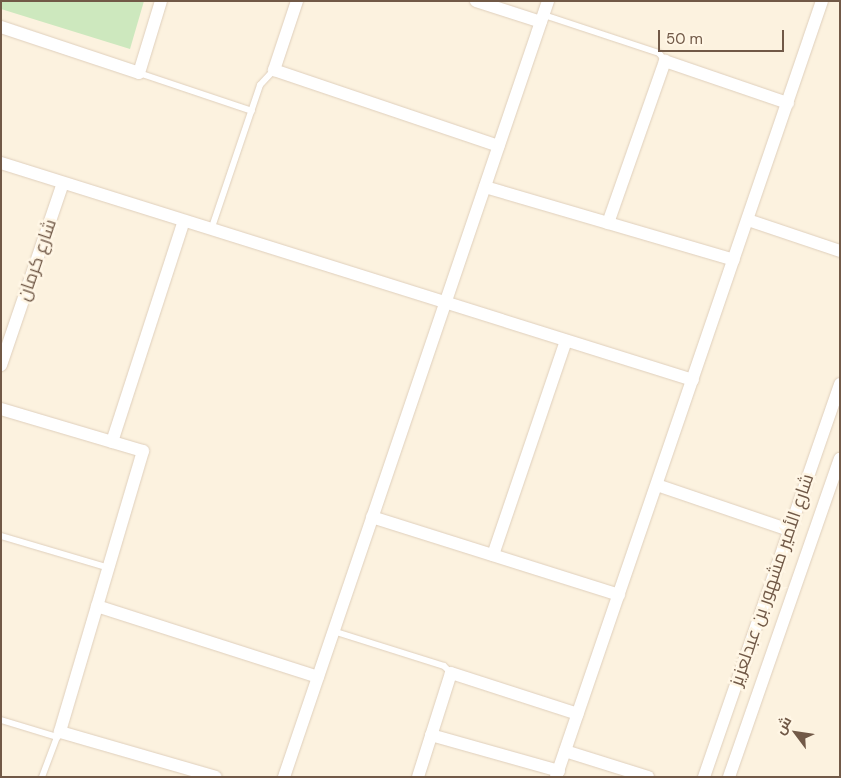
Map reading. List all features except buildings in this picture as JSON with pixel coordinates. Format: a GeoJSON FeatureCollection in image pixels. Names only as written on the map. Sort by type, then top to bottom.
{"type":"FeatureCollection","features":[{"type":"Feature","properties":{"kind":"street"},"geometry":{"type":"LineString","coordinates":[[1,27],[138,73],[161,1]]}},
{"type":"Feature","properties":{"kind":"street"},"geometry":{"type":"LineString","coordinates":[[297,1],[274,70],[499,146]]}},
{"type":"Feature","properties":{"kind":"street"},"geometry":{"type":"LineString","coordinates":[[476,1],[543,18]]}},
{"type":"Feature","properties":{"kind":"street"},"geometry":{"type":"LineString","coordinates":[[284,777],[548,1]]}},
{"type":"Feature","properties":{"kind":"street"},"geometry":{"type":"LineString","coordinates":[[431,735],[557,774],[822,1]]}},
{"type":"Feature","properties":{"kind":"street"},"geometry":{"type":"LineString","coordinates":[[608,224],[665,61],[788,103]]}},
{"type":"Feature","properties":{"kind":"street"},"geometry":{"type":"LineString","coordinates":[[1,164],[693,380]]}},
{"type":"Feature","properties":{"kind":"street","name":"شارع كرمان"},"geometry":{"type":"LineString","coordinates":[[1,365],[63,183]]}},
{"type":"Feature","properties":{"kind":"street"},"geometry":{"type":"LineString","coordinates":[[485,187],[734,260]]}},
{"type":"Feature","properties":{"kind":"street"},"geometry":{"type":"LineString","coordinates":[[748,220],[840,252]]}},
{"type":"Feature","properties":{"kind":"street"},"geometry":{"type":"LineString","coordinates":[[112,442],[184,221]]}},
{"type":"Feature","properties":{"kind":"street"},"geometry":{"type":"LineString","coordinates":[[493,555],[566,341]]}},
{"type":"Feature","properties":{"kind":"street","name":"شارع الأمير مشهور بن عبدلعزيز"},"geometry":{"type":"LineString","coordinates":[[704,777],[840,384]]}},
{"type":"Feature","properties":{"kind":"street"},"geometry":{"type":"LineString","coordinates":[[1,409],[143,451],[58,734],[216,777]]}},
{"type":"Feature","properties":{"kind":"street","name":"شارع الأمير مشهور بن عبدلعزيز"},"geometry":{"type":"LineString","coordinates":[[729,777],[840,459]]}},
{"type":"Feature","properties":{"kind":"street"},"geometry":{"type":"LineString","coordinates":[[656,485],[789,530]]}},
{"type":"Feature","properties":{"kind":"street"},"geometry":{"type":"LineString","coordinates":[[372,517],[619,595]]}},
{"type":"Feature","properties":{"kind":"street"},"geometry":{"type":"LineString","coordinates":[[97,606],[318,677]]}},
{"type":"Feature","properties":{"kind":"street"},"geometry":{"type":"LineString","coordinates":[[418,777],[451,673],[578,714]]}},
{"type":"Feature","properties":{"kind":"street"},"geometry":{"type":"LineString","coordinates":[[565,751],[648,777]]}},
{"type":"Feature","properties":{"kind":"lane"},"geometry":{"type":"LineString","coordinates":[[543,18],[659,53],[665,61]]}},
{"type":"Feature","properties":{"kind":"lane"},"geometry":{"type":"LineString","coordinates":[[211,230],[260,85],[274,70]]}},
{"type":"Feature","properties":{"kind":"lane"},"geometry":{"type":"LineString","coordinates":[[138,73],[252,112]]}},
{"type":"Feature","properties":{"kind":"lane"},"geometry":{"type":"LineString","coordinates":[[1,536],[108,568]]}},
{"type":"Feature","properties":{"kind":"lane"},"geometry":{"type":"LineString","coordinates":[[334,631],[444,666],[451,673]]}},
{"type":"Feature","properties":{"kind":"lane"},"geometry":{"type":"LineString","coordinates":[[1,720],[58,734],[42,777]]}},
{"type":"Feature","properties":{"kind":"green space"},"geometry":{"type":"Polygon","coordinates":[[[1,1],[144,1],[130,49],[1,9],[1,1]]]}}]}
